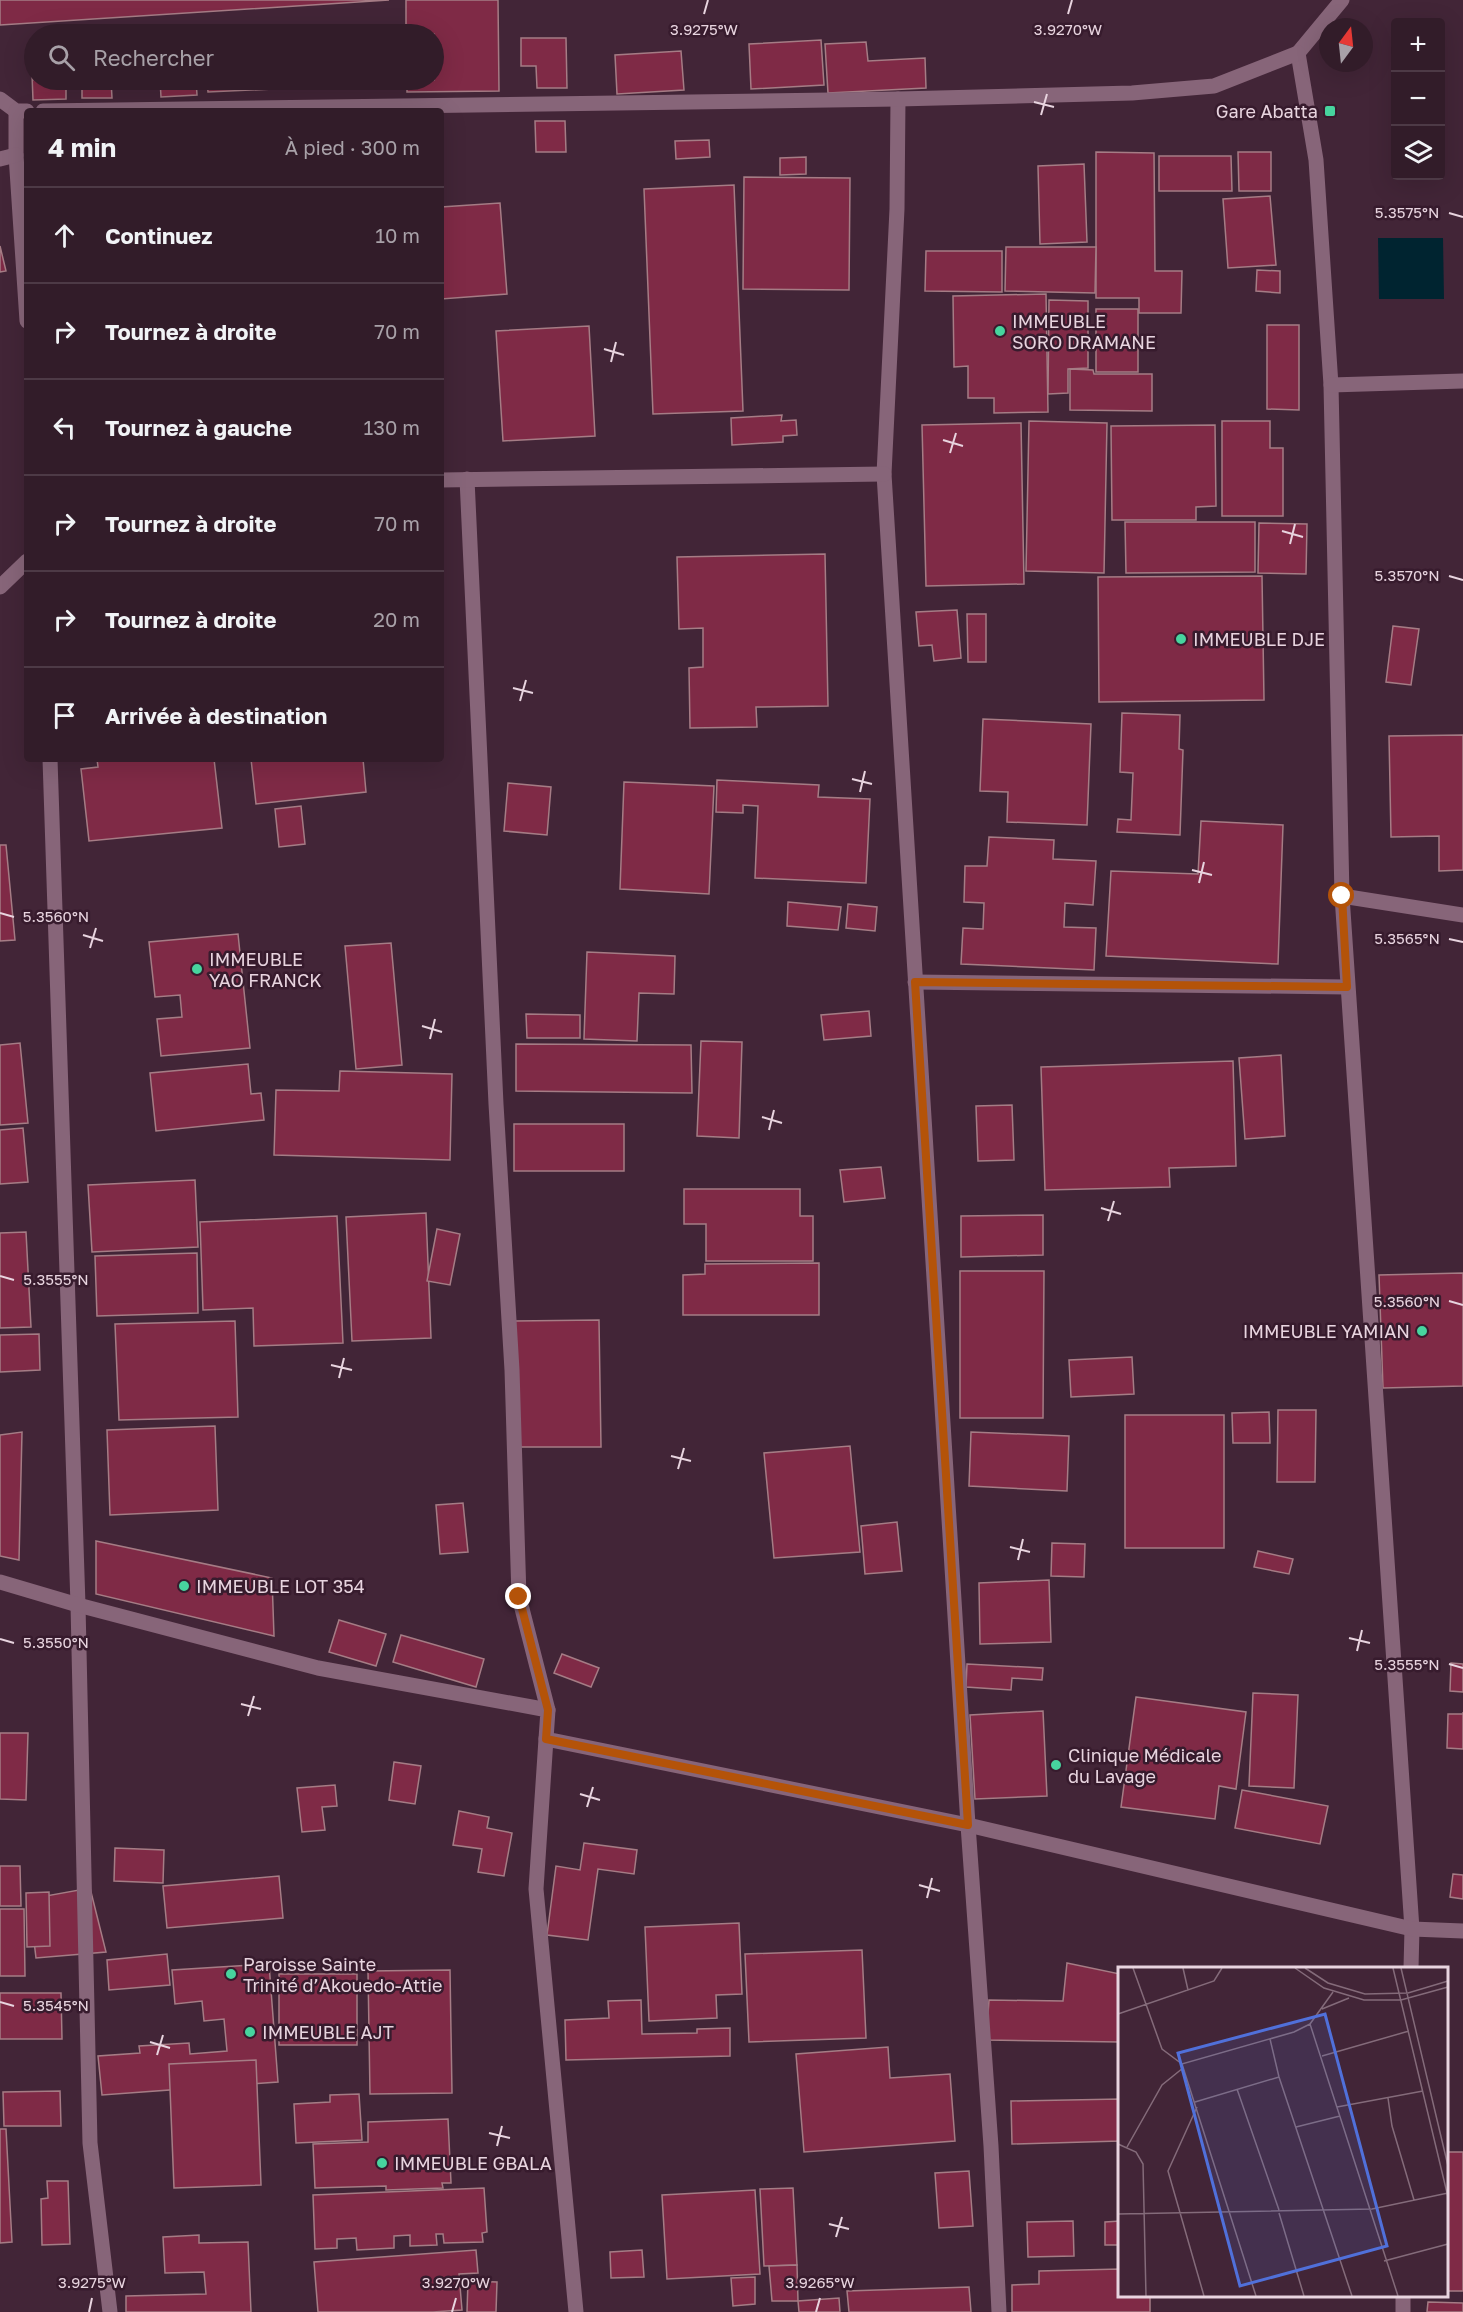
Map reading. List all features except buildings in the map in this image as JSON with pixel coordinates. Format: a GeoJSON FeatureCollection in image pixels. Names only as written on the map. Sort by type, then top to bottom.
{"type":"FeatureCollection","features":[{"type":"Feature","properties":{"kind":"street"},"geometry":{"type":"LineString","coordinates":[[257,108],[898,99],[1132,93],[1214,86],[1298,53],[1342,0]]}},
{"type":"Feature","properties":{"kind":"street"},"geometry":{"type":"LineString","coordinates":[[1298,53],[1316,160],[1331,385],[1342,896],[1412,1929],[1411,1967]]}},
{"type":"Feature","properties":{"kind":"street"},"geometry":{"type":"LineString","coordinates":[[0,99],[22,111],[16,155],[24,276]]}},
{"type":"Feature","properties":{"kind":"street"},"geometry":{"type":"LineString","coordinates":[[898,99],[897,209],[884,474],[968,1825],[991,2146],[999,2312]]}},
{"type":"Feature","properties":{"kind":"street"},"geometry":{"type":"LineString","coordinates":[[0,159],[16,155]]}},
{"type":"Feature","properties":{"kind":"street"},"geometry":{"type":"LineString","coordinates":[[1331,385],[1463,381]]}},
{"type":"Feature","properties":{"kind":"street"},"geometry":{"type":"LineString","coordinates":[[444,480],[884,474]]}},
{"type":"Feature","properties":{"kind":"street"},"geometry":{"type":"LineString","coordinates":[[467,479],[495,1093],[512,1370],[519,1597],[548,1710],[536,1889],[576,2312]]}},
{"type":"Feature","properties":{"kind":"street"},"geometry":{"type":"LineString","coordinates":[[0,587],[24,564]]}},
{"type":"Feature","properties":{"kind":"street"},"geometry":{"type":"LineString","coordinates":[[50,762],[78,1605],[90,2143],[110,2312]]}},
{"type":"Feature","properties":{"kind":"street"},"geometry":{"type":"LineString","coordinates":[[1342,896],[1463,915]]}},
{"type":"Feature","properties":{"kind":"street"},"geometry":{"type":"LineString","coordinates":[[915,982],[1347,987]]}},
{"type":"Feature","properties":{"kind":"street"},"geometry":{"type":"LineString","coordinates":[[0,1582],[78,1605],[318,1668],[548,1710]]}},
{"type":"Feature","properties":{"kind":"street"},"geometry":{"type":"LineString","coordinates":[[546,1739],[968,1825],[1412,1929],[1463,1931]]}},
{"type":"Feature","properties":{"kind":"water"},"geometry":{"type":"Polygon","coordinates":[[[1378,238],[1443,238],[1444,299],[1379,299],[1378,238]]]}},
{"type":"Feature","properties":{"kind":"place","name":"Gare Abatta"},"geometry":{"type":"Point","coordinates":[1330,111]}},
{"type":"Feature","properties":{"kind":"place","name":"IMMEUBLE SORO DRAMANE"},"geometry":{"type":"Point","coordinates":[1000,331]}},
{"type":"Feature","properties":{"kind":"place","name":"IMMEUBLE DJE"},"geometry":{"type":"Point","coordinates":[1181,639]}},
{"type":"Feature","properties":{"kind":"place","name":"IMMEUBLE YAO FRANCK"},"geometry":{"type":"Point","coordinates":[197,969]}},
{"type":"Feature","properties":{"kind":"place","name":"IMMEUBLE YAMIAN"},"geometry":{"type":"Point","coordinates":[1422,1331]}},
{"type":"Feature","properties":{"kind":"place","name":"IMMEUBLE LOT 354"},"geometry":{"type":"Point","coordinates":[184,1586]}},
{"type":"Feature","properties":{"kind":"place","name":"Clinique Médicale du Lavage"},"geometry":{"type":"Point","coordinates":[1056,1765]}},
{"type":"Feature","properties":{"kind":"place","name":"Paroisse Sainte Trinité d’Akouedo-Attie"},"geometry":{"type":"Point","coordinates":[231,1974]}},
{"type":"Feature","properties":{"kind":"place","name":"IMMEUBLE AJT"},"geometry":{"type":"Point","coordinates":[250,2032]}},
{"type":"Feature","properties":{"kind":"place","name":"IMMEUBLE GBALA"},"geometry":{"type":"Point","coordinates":[382,2163]}},
{"type":"Feature","properties":{"kind":"route"},"geometry":{"type":"LineString","coordinates":[[519,1597],[548,1710],[546,1739],[968,1825],[915,982],[1347,987],[1342,896]]}}]}
